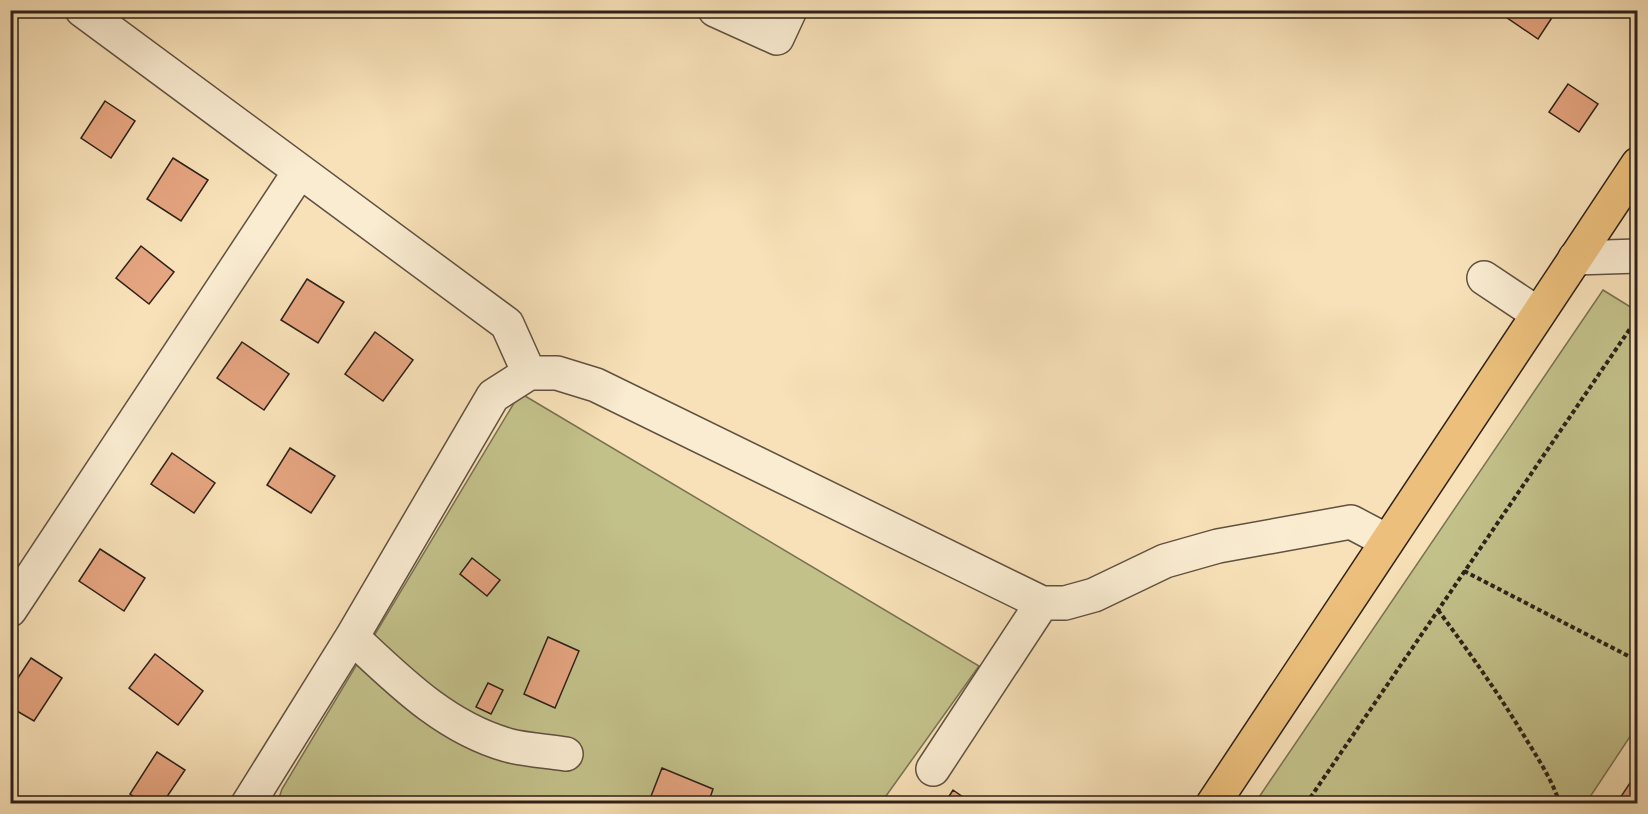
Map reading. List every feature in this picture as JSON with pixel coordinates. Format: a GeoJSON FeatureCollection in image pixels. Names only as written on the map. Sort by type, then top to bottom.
{"type":"FeatureCollection","features":[{"type":"Feature","properties":{"kind":"main road"},"geometry":{"type":"LineString","coordinates":[[1213,804],[1638,164]]}},
{"type":"Feature","properties":{"kind":"street"},"geometry":{"type":"LineString","coordinates":[[82,10],[507,324],[529,373]]}},
{"type":"Feature","properties":{"kind":"street"},"geometry":{"type":"LineString","coordinates":[[715,10],[777,38],[790,10]]}},
{"type":"Feature","properties":{"kind":"street"},"geometry":{"type":"LineString","coordinates":[[10,610],[300,171]]}},
{"type":"Feature","properties":{"kind":"street"},"geometry":{"type":"LineString","coordinates":[[1575,258],[1638,256]]}},
{"type":"Feature","properties":{"kind":"street"},"geometry":{"type":"LineString","coordinates":[[1484,278],[1538,314]]}},
{"type":"Feature","properties":{"kind":"street"},"geometry":{"type":"LineString","coordinates":[[248,804],[352,637],[493,396],[529,373],[558,373],[596,385],[1042,603],[1065,603],[1094,595],[1165,561],[1218,546],[1351,522],[1387,541]]}},
{"type":"Feature","properties":{"kind":"street"},"geometry":{"type":"LineString","coordinates":[[933,769],[1042,603]]}},
{"type":"Feature","properties":{"kind":"street"},"geometry":{"type":"LineString","coordinates":[[352,637],[404,686],[448,719],[506,744],[566,754]]}},
{"type":"Feature","properties":{"kind":"path"},"geometry":{"type":"LineString","coordinates":[[1306,804],[1638,317]]}},
{"type":"Feature","properties":{"kind":"path"},"geometry":{"type":"LineString","coordinates":[[1464,571],[1638,661]]}},
{"type":"Feature","properties":{"kind":"path"},"geometry":{"type":"LineString","coordinates":[[1438,610],[1482,668],[1518,725],[1554,785],[1560,804]]}},
{"type":"Feature","properties":{"kind":"shaded area"},"geometry":{"type":"Polygon","coordinates":[[[1603,290],[1637,311],[1637,726],[1586,803],[1255,803],[1603,290]]]}},
{"type":"Feature","properties":{"kind":"shaded area"},"geometry":{"type":"Polygon","coordinates":[[[520,393],[979,666],[881,803],[277,804],[282,789],[520,393]]]}},
{"type":"Feature","properties":{"kind":"building"},"geometry":{"type":"Polygon","coordinates":[[[1502,10],[1557,10],[1538,39],[1500,13],[1502,10]]]}},
{"type":"Feature","properties":{"kind":"building"},"geometry":{"type":"Polygon","coordinates":[[[1568,84],[1598,104],[1579,132],[1549,112],[1568,84]]]}},
{"type":"Feature","properties":{"kind":"building"},"geometry":{"type":"Polygon","coordinates":[[[105,101],[135,121],[111,158],[81,138],[105,101]]]}},
{"type":"Feature","properties":{"kind":"building"},"geometry":{"type":"Polygon","coordinates":[[[173,158],[208,180],[181,221],[147,199],[173,158]]]}},
{"type":"Feature","properties":{"kind":"building"},"geometry":{"type":"Polygon","coordinates":[[[141,246],[174,272],[149,304],[116,278],[141,246]]]}},
{"type":"Feature","properties":{"kind":"building"},"geometry":{"type":"Polygon","coordinates":[[[307,279],[344,302],[318,343],[281,320],[307,279]]]}},
{"type":"Feature","properties":{"kind":"building"},"geometry":{"type":"Polygon","coordinates":[[[375,332],[413,360],[383,401],[345,374],[375,332]]]}},
{"type":"Feature","properties":{"kind":"building"},"geometry":{"type":"Polygon","coordinates":[[[242,342],[289,374],[264,410],[217,378],[242,342]]]}},
{"type":"Feature","properties":{"kind":"building"},"geometry":{"type":"Polygon","coordinates":[[[290,448],[335,476],[311,513],[267,485],[290,448]]]}},
{"type":"Feature","properties":{"kind":"building"},"geometry":{"type":"Polygon","coordinates":[[[172,453],[215,483],[194,513],[151,484],[172,453]]]}},
{"type":"Feature","properties":{"kind":"building"},"geometry":{"type":"Polygon","coordinates":[[[100,549],[145,578],[124,611],[79,581],[100,549]]]}},
{"type":"Feature","properties":{"kind":"building"},"geometry":{"type":"Polygon","coordinates":[[[472,558],[500,580],[487,596],[460,574],[472,558]]]}},
{"type":"Feature","properties":{"kind":"building"},"geometry":{"type":"Polygon","coordinates":[[[548,637],[579,651],[555,708],[524,694],[548,637]]]}},
{"type":"Feature","properties":{"kind":"building"},"geometry":{"type":"Polygon","coordinates":[[[155,654],[203,691],[178,725],[129,688],[155,654]]]}},
{"type":"Feature","properties":{"kind":"building"},"geometry":{"type":"Polygon","coordinates":[[[31,658],[62,678],[34,721],[10,707],[10,690],[31,658]]]}},
{"type":"Feature","properties":{"kind":"building"},"geometry":{"type":"Polygon","coordinates":[[[488,683],[503,690],[491,714],[476,707],[488,683]]]}},
{"type":"Feature","properties":{"kind":"building"},"geometry":{"type":"Polygon","coordinates":[[[157,752],[185,770],[162,804],[145,804],[130,794],[157,752]]]}},
{"type":"Feature","properties":{"kind":"building"},"geometry":{"type":"Polygon","coordinates":[[[662,768],[713,789],[708,804],[648,804],[662,768]]]}},
{"type":"Feature","properties":{"kind":"building"},"geometry":{"type":"Polygon","coordinates":[[[1638,771],[1638,804],[1616,804],[1638,771]]]}},
{"type":"Feature","properties":{"kind":"building"},"geometry":{"type":"Polygon","coordinates":[[[953,790],[973,804],[944,804],[953,790]]]}}]}
